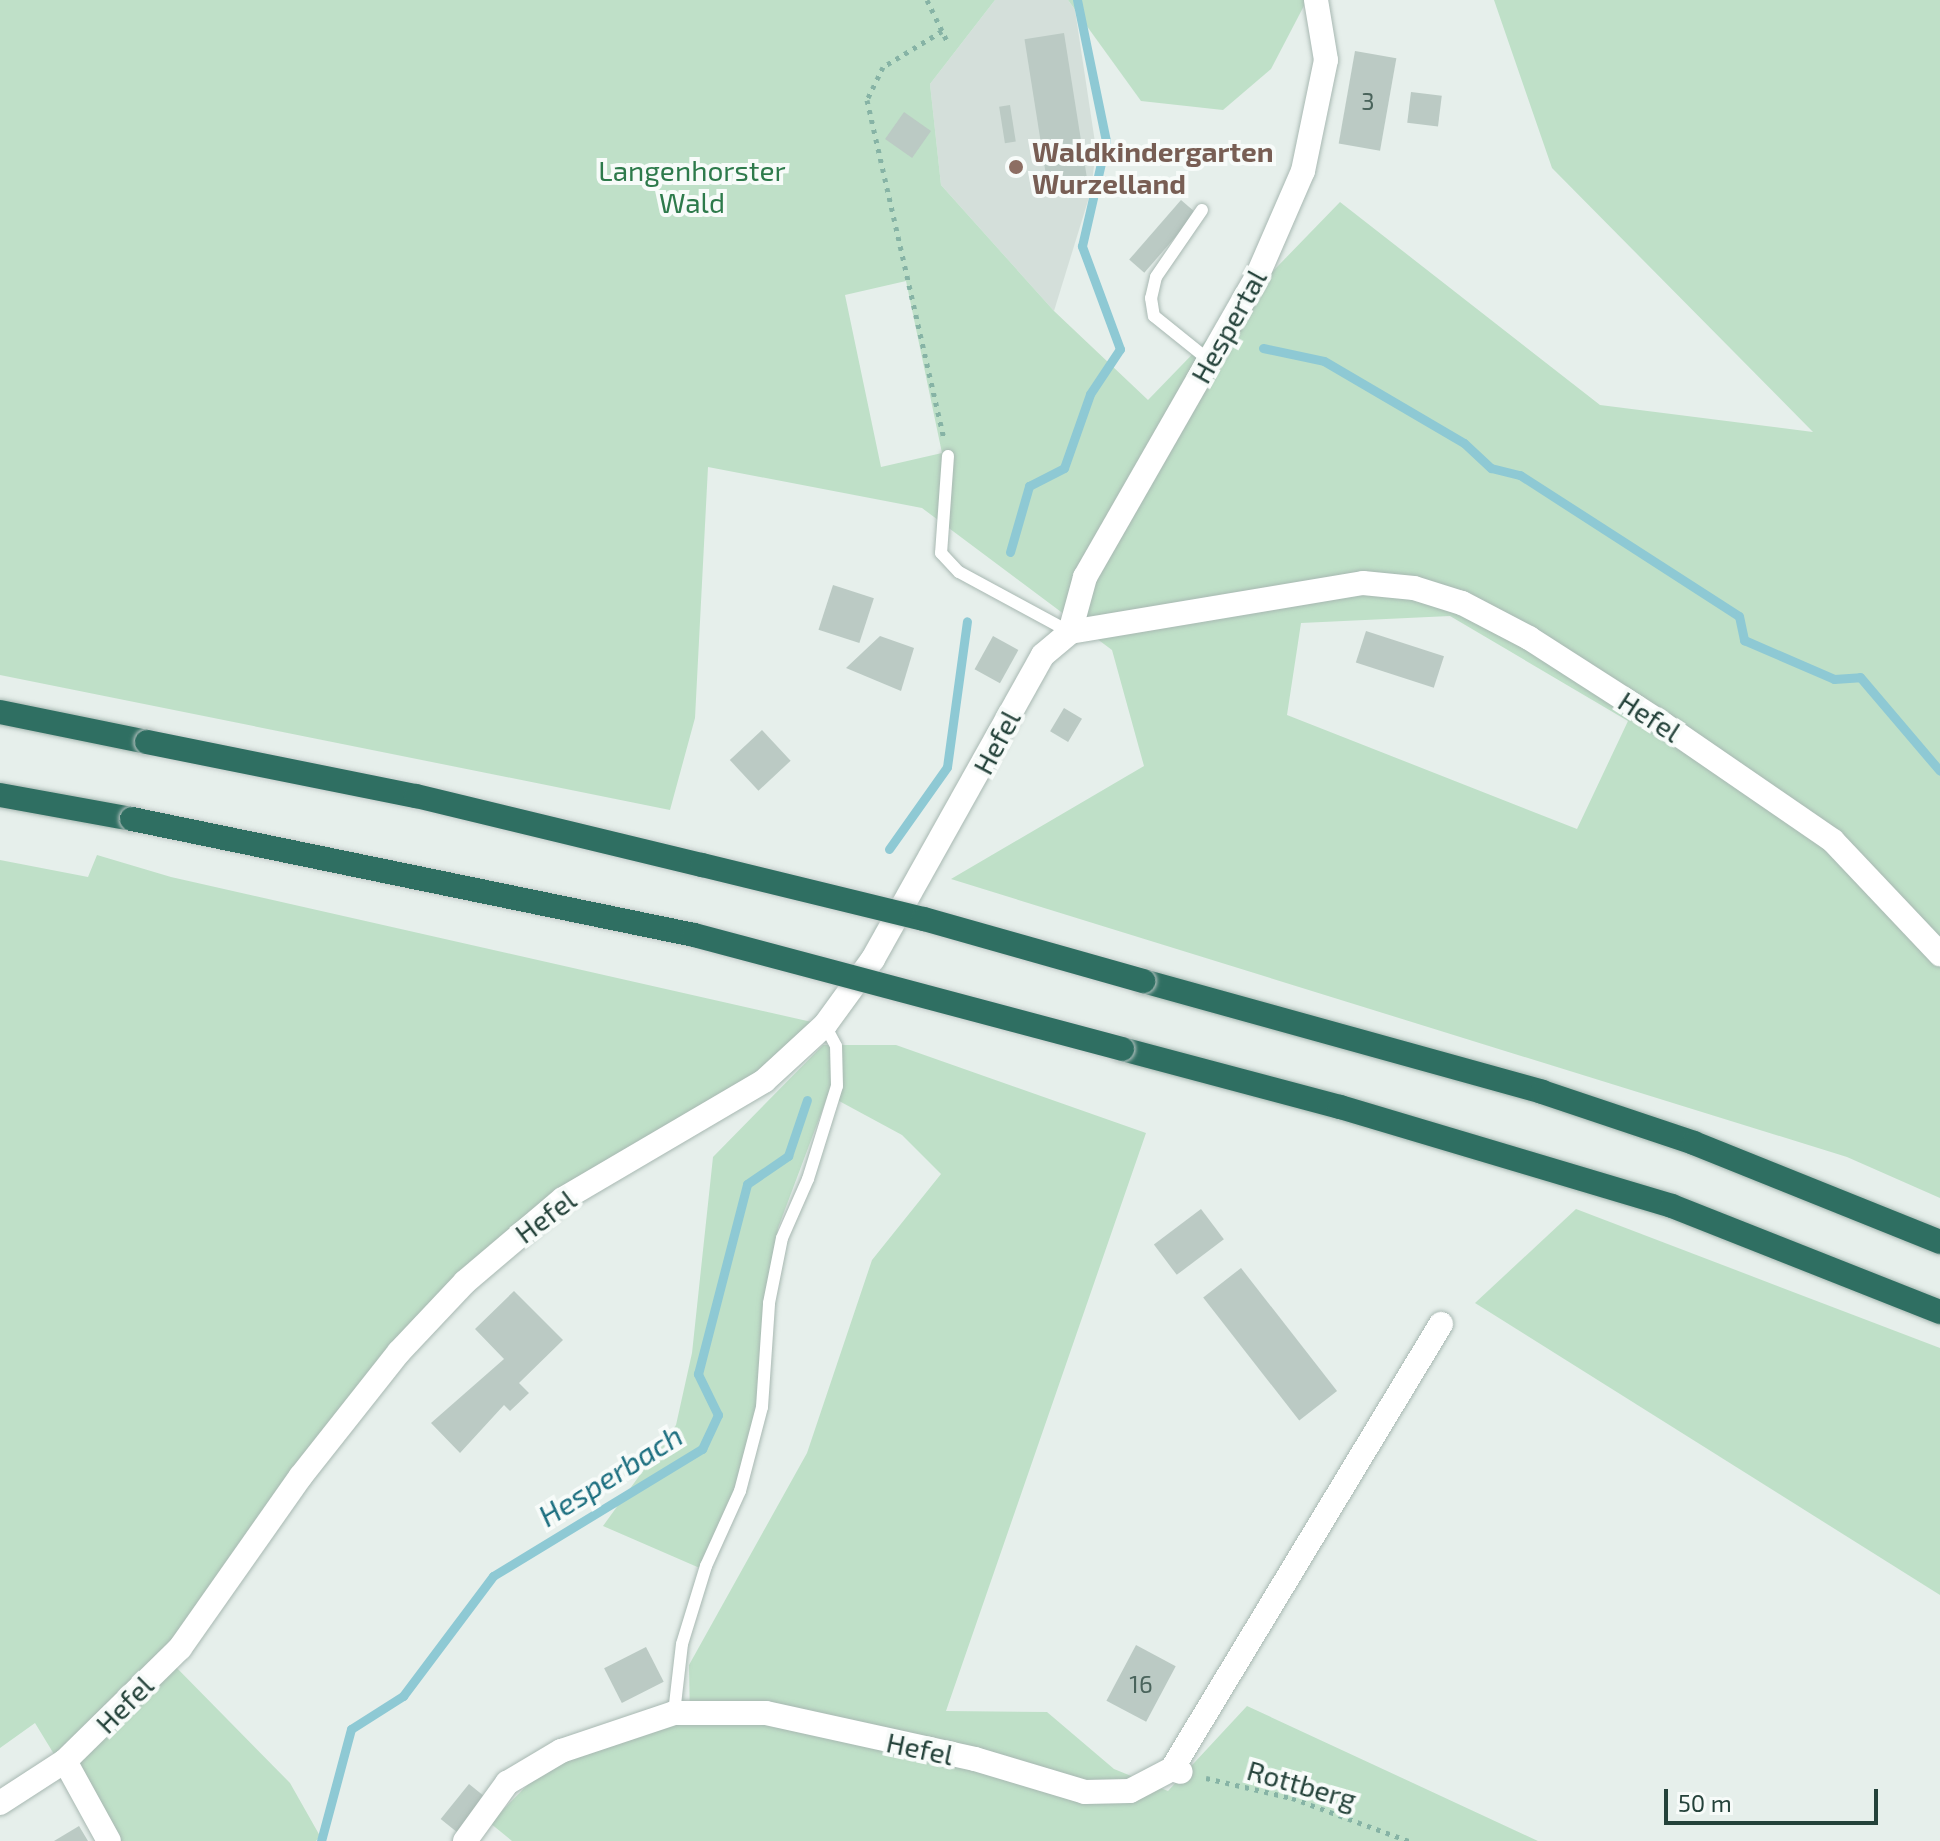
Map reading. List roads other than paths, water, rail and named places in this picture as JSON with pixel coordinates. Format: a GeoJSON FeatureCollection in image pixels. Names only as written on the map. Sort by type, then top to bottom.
{"type":"FeatureCollection","features":[{"type":"Feature","properties":{"kind":"highway"},"geometry":{"type":"LineString","coordinates":[[0,712],[537,825],[924,919],[1542,1092],[1694,1143],[1940,1242]]}},
{"type":"Feature","properties":{"kind":"highway"},"geometry":{"type":"LineString","coordinates":[[0,795],[132,819],[694,935],[1122,1049],[1400,1124],[1672,1206],[1940,1312]]}},
{"type":"Feature","properties":{"kind":"street","name":"Hespertal"},"geometry":{"type":"LineString","coordinates":[[1070,632],[1085,577],[1256,279],[1303,171],[1326,60],[1316,0]]}},
{"type":"Feature","properties":{"kind":"street","name":"Hefel"},"geometry":{"type":"LineString","coordinates":[[0,1803],[65,1761],[180,1648],[329,1441],[399,1352],[465,1282],[563,1199],[730,1105],[825,1025],[916,890],[1043,655],[1070,632],[1363,583],[1414,588],[1462,603],[1529,638],[1833,841],[1940,954]]}},
{"type":"Feature","properties":{"kind":"street","name":"Hefel"},"geometry":{"type":"LineString","coordinates":[[465,1841],[507,1783],[561,1751],[674,1713],[766,1713],[975,1759],[1085,1792],[1130,1791],[1176,1770],[1441,1324]]}},
{"type":"Feature","properties":{"kind":"street"},"geometry":{"type":"LineString","coordinates":[[65,1761],[109,1841]]}},
{"type":"Feature","properties":{"kind":"lane"},"geometry":{"type":"LineString","coordinates":[[1202,210],[1156,277],[1151,298],[1154,316],[1210,361]]}},
{"type":"Feature","properties":{"kind":"lane"},"geometry":{"type":"LineString","coordinates":[[948,456],[941,553],[959,572],[1070,632]]}},
{"type":"Feature","properties":{"kind":"lane"},"geometry":{"type":"LineString","coordinates":[[674,1713],[682,1644],[706,1566],[740,1491],[762,1407],[769,1303],[782,1238],[808,1179],[837,1086],[836,1046],[825,1025]]}},
{"type":"Feature","properties":{"kind":"waterway","name":"Hesperbach"},"geometry":{"type":"LineString","coordinates":[[1010,552],[1029,486],[1064,468],[1090,394],[1120,349],[1082,246],[1106,141],[1077,0]]}},
{"type":"Feature","properties":{"kind":"waterway"},"geometry":{"type":"LineString","coordinates":[[1263,348],[1324,361],[1464,443],[1491,468],[1520,475],[1739,616],[1744,640],[1834,679],[1860,677],[1940,771]]}},
{"type":"Feature","properties":{"kind":"waterway","name":"Hesperbach"},"geometry":{"type":"LineString","coordinates":[[889,849],[947,767],[967,621]]}},
{"type":"Feature","properties":{"kind":"waterway","name":"Hesperbach"},"geometry":{"type":"LineString","coordinates":[[321,1841],[351,1729],[403,1696],[493,1576],[702,1449],[718,1415],[698,1374],[747,1184],[788,1156],[807,1100]]}},
{"type":"Feature","properties":{"kind":"place","name":"Waldkindergarten Wurzelland"},"geometry":{"type":"Point","coordinates":[1016,167]}},
{"type":"Feature","properties":{"kind":"park label","name":"Langenhorster Wald"},"geometry":{"type":"Point","coordinates":[692,186]}}]}
